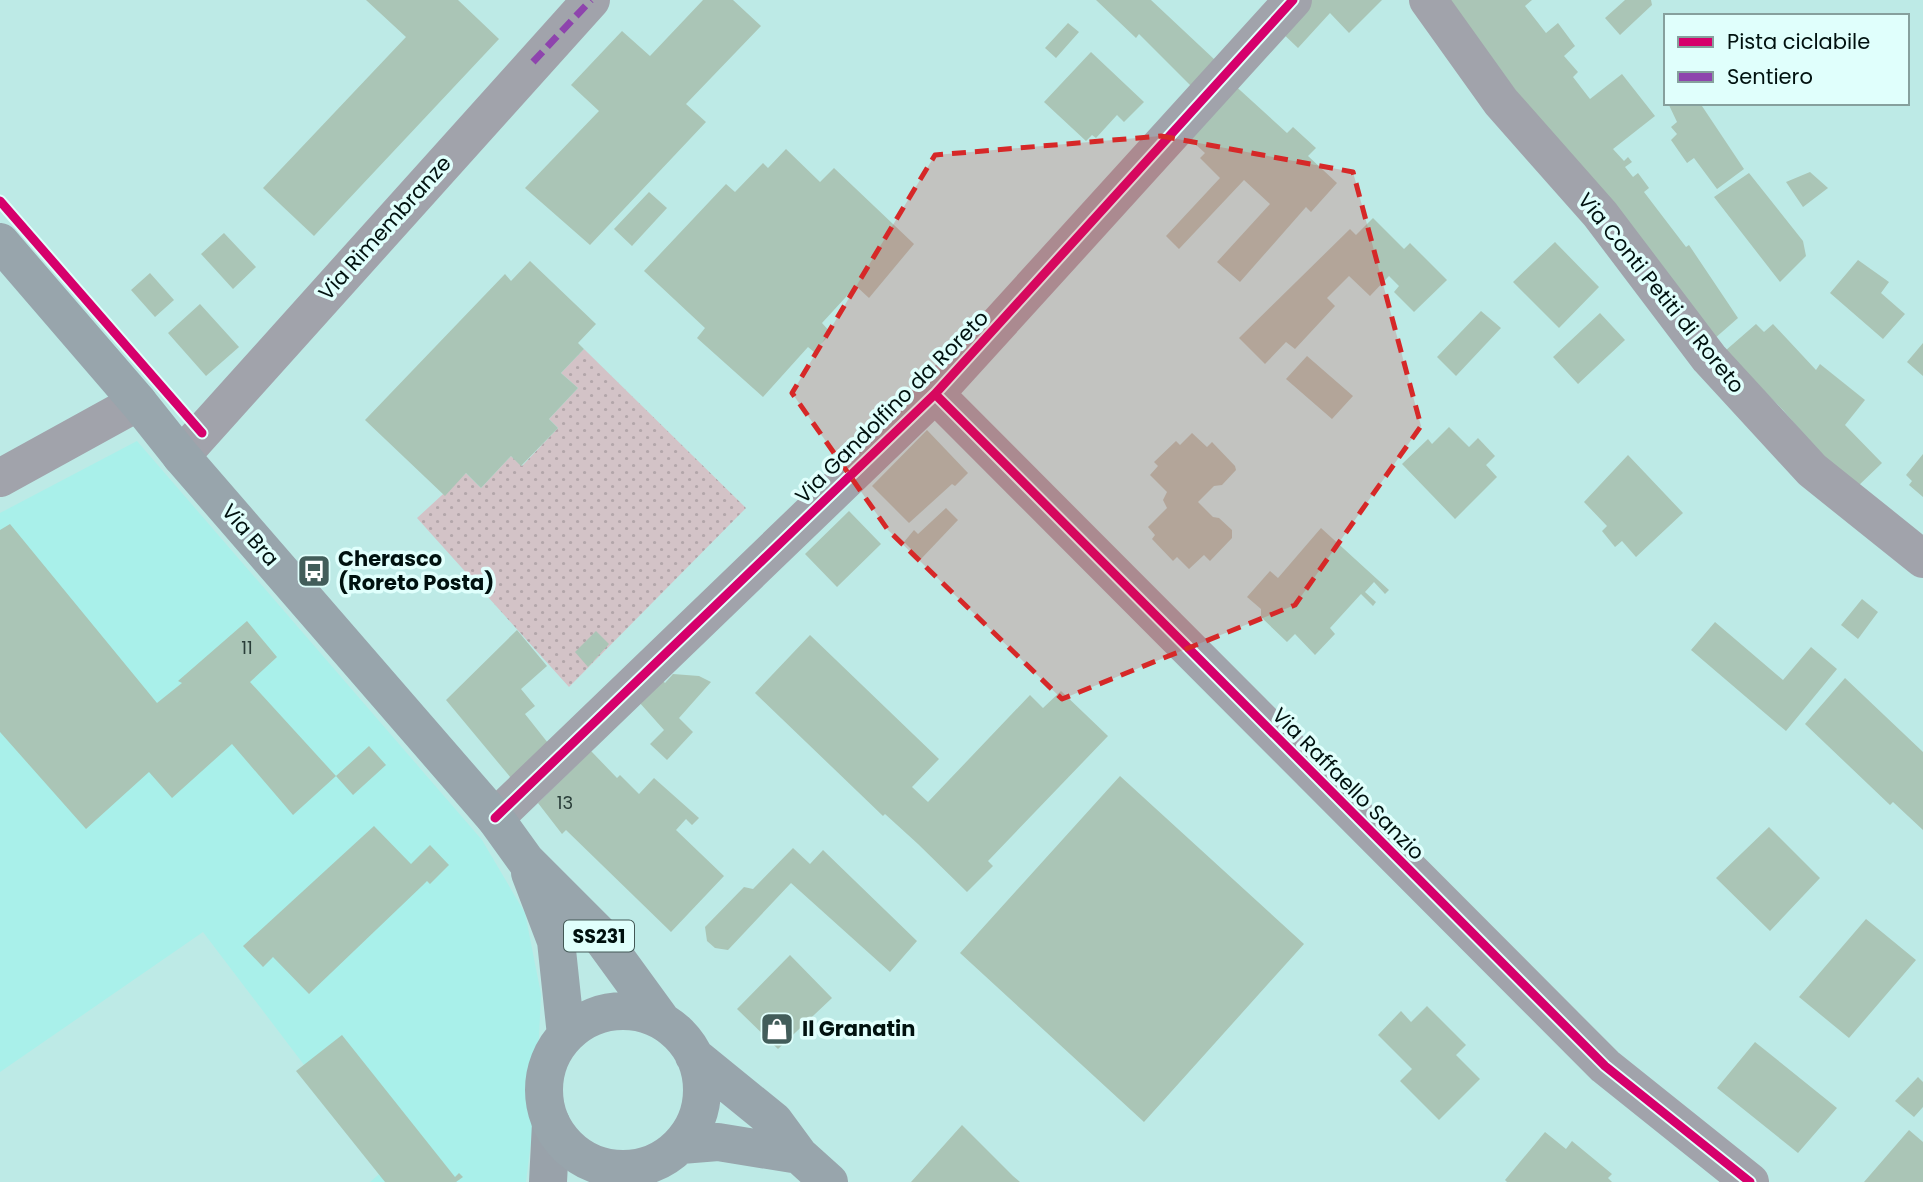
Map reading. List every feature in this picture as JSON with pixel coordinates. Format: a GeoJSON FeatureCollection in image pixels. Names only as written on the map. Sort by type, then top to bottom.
{"type":"FeatureCollection","features":[{"type":"Feature","properties":{"kind":"main road","name":"Via Bra"},"geometry":{"type":"LineString","coordinates":[[0,242],[181,456],[495,818],[526,861]]}},
{"type":"Feature","properties":{"kind":"main road","name":"SS231"},"geometry":{"type":"LineString","coordinates":[[526,861],[597,933],[662,1021],[681,1036],[694,1056],[702,1078],[701,1103],[695,1125],[681,1145],[665,1158],[620,1176],[581,1158],[563,1142],[551,1123],[544,1100],[545,1076],[552,1054],[566,1035],[587,1019],[612,1012],[637,1012],[662,1021]]}},
{"type":"Feature","properties":{"kind":"main road","name":"SS231"},"geometry":{"type":"LineString","coordinates":[[526,861],[556,941],[566,1035]]}},
{"type":"Feature","properties":{"kind":"main road","name":"SS231"},"geometry":{"type":"LineString","coordinates":[[694,1056],[774,1121],[799,1155],[829,1182]]}},
{"type":"Feature","properties":{"kind":"main road"},"geometry":{"type":"LineString","coordinates":[[548,1182],[551,1123]]}},
{"type":"Feature","properties":{"kind":"main road","name":"SS231"},"geometry":{"type":"LineString","coordinates":[[681,1145],[718,1142],[799,1155]]}},
{"type":"Feature","properties":{"kind":"street","name":"Via Rimembranze"},"geometry":{"type":"LineString","coordinates":[[181,456],[591,0]]}},
{"type":"Feature","properties":{"kind":"street","name":"Via Gandolfino da Roreto"},"geometry":{"type":"LineString","coordinates":[[495,818],[935,394],[1293,0]]}},
{"type":"Feature","properties":{"kind":"street","name":"Via Conti Petiti di Roreto"},"geometry":{"type":"LineString","coordinates":[[1428,0],[1501,102],[1600,214],[1709,358],[1812,470],[1923,559]]}},
{"type":"Feature","properties":{"kind":"street","name":"Via Raffaello Sanzio"},"geometry":{"type":"LineString","coordinates":[[935,394],[1605,1066],[1750,1182]]}},
{"type":"Feature","properties":{"kind":"street"},"geometry":{"type":"LineString","coordinates":[[0,478],[138,402]]}},
{"type":"Feature","properties":{"kind":"highlighted area"},"geometry":{"type":"Polygon","coordinates":[[[1161,136],[1353,172],[1421,426],[1295,605],[1062,699],[888,530],[792,393],[935,155],[1161,136]]]}},
{"type":"Feature","properties":{"kind":"shaded area"},"geometry":{"type":"Polygon","coordinates":[[[584,349],[746,508],[569,687],[417,518],[466,473],[481,488],[511,456],[522,466],[558,428],[549,419],[578,388],[561,373],[584,349]]]}},
{"type":"Feature","properties":{"kind":"shaded area"},"geometry":{"type":"Polygon","coordinates":[[[137,441],[482,840],[525,913],[541,994],[536,1101],[526,1182],[370,1182],[384,1170],[203,932],[0,1072],[0,513],[137,441]]]}},
{"type":"Feature","properties":{"kind":"building"},"geometry":{"type":"Polygon","coordinates":[[[366,0],[458,0],[499,39],[314,236],[263,188],[406,37],[366,0]]]}},
{"type":"Feature","properties":{"kind":"building"},"geometry":{"type":"Polygon","coordinates":[[[703,0],[733,0],[761,26],[686,104],[706,122],[590,245],[525,188],[599,111],[571,85],[622,31],[650,56],[703,0]]]}},
{"type":"Feature","properties":{"kind":"building"},"geometry":{"type":"Polygon","coordinates":[[[1096,0],[1151,0],[1215,60],[1191,86],[1139,34],[1136,38],[1096,0]]]}},
{"type":"Feature","properties":{"kind":"building"},"geometry":{"type":"Polygon","coordinates":[[[1302,0],[1382,0],[1349,33],[1330,13],[1298,48],[1277,28],[1302,0]]]}},
{"type":"Feature","properties":{"kind":"building"},"geometry":{"type":"Polygon","coordinates":[[[1447,0],[1532,0],[1525,6],[1546,33],[1558,23],[1575,46],[1564,56],[1578,72],[1573,77],[1590,99],[1622,74],[1655,116],[1613,149],[1624,161],[1628,157],[1632,162],[1625,167],[1633,177],[1638,173],[1649,188],[1644,192],[1686,247],[1689,245],[1738,318],[1714,339],[1592,192],[1447,0]]]}},
{"type":"Feature","properties":{"kind":"building"},"geometry":{"type":"Polygon","coordinates":[[[1625,0],[1651,0],[1652,5],[1620,35],[1605,18],[1625,0]]]}},
{"type":"Feature","properties":{"kind":"building"},"geometry":{"type":"Polygon","coordinates":[[[1068,23],[1079,32],[1056,58],[1045,48],[1068,23]]]}},
{"type":"Feature","properties":{"kind":"building"},"geometry":{"type":"Polygon","coordinates":[[[1091,52],[1144,102],[1124,122],[1117,115],[1096,138],[1092,135],[1086,141],[1044,102],[1091,52]]]}},
{"type":"Feature","properties":{"kind":"building"},"geometry":{"type":"Polygon","coordinates":[[[1230,81],[1287,133],[1293,127],[1316,148],[1308,156],[1337,183],[1311,212],[1306,207],[1240,282],[1217,262],[1270,204],[1244,180],[1179,249],[1166,236],[1220,178],[1200,158],[1205,153],[1182,132],[1230,81]]]}},
{"type":"Feature","properties":{"kind":"building"},"geometry":{"type":"Polygon","coordinates":[[[1669,105],[1701,105],[1744,169],[1717,189],[1694,158],[1687,163],[1671,140],[1677,134],[1671,127],[1677,122],[1669,105]]]}},
{"type":"Feature","properties":{"kind":"building"},"geometry":{"type":"Polygon","coordinates":[[[786,149],[820,182],[834,168],[914,244],[869,298],[856,286],[822,323],[831,333],[814,352],[808,347],[763,397],[697,338],[705,328],[644,271],[726,184],[735,192],[763,163],[768,168],[786,149]]]}},
{"type":"Feature","properties":{"kind":"building"},"geometry":{"type":"Polygon","coordinates":[[[1810,172],[1828,188],[1803,207],[1786,182],[1810,172]]]}},
{"type":"Feature","properties":{"kind":"building"},"geometry":{"type":"Polygon","coordinates":[[[1749,173],[1803,241],[1806,256],[1780,282],[1714,197],[1749,173]]]}},
{"type":"Feature","properties":{"kind":"building"},"geometry":{"type":"Polygon","coordinates":[[[649,192],[667,208],[632,246],[614,229],[649,192]]]}},
{"type":"Feature","properties":{"kind":"building"},"geometry":{"type":"Polygon","coordinates":[[[1373,218],[1404,249],[1410,243],[1447,280],[1414,312],[1394,292],[1399,286],[1389,276],[1370,296],[1349,276],[1327,298],[1335,306],[1295,349],[1286,342],[1265,364],[1239,338],[1350,229],[1356,235],[1373,218]]]}},
{"type":"Feature","properties":{"kind":"building"},"geometry":{"type":"Polygon","coordinates":[[[224,233],[256,267],[233,289],[201,254],[224,233]]]}},
{"type":"Feature","properties":{"kind":"building"},"geometry":{"type":"Polygon","coordinates":[[[1555,242],[1599,287],[1559,328],[1513,282],[1555,242]]]}},
{"type":"Feature","properties":{"kind":"building"},"geometry":{"type":"Polygon","coordinates":[[[1858,260],[1889,282],[1881,293],[1905,314],[1883,339],[1830,293],[1858,260]]]}},
{"type":"Feature","properties":{"kind":"building"},"geometry":{"type":"Polygon","coordinates":[[[530,261],[596,324],[578,343],[584,349],[561,373],[578,388],[549,419],[558,428],[521,466],[511,456],[481,488],[466,473],[445,496],[365,420],[505,274],[511,281],[530,261]]]}},
{"type":"Feature","properties":{"kind":"building"},"geometry":{"type":"Polygon","coordinates":[[[150,273],[174,300],[155,317],[131,290],[150,273]]]}},
{"type":"Feature","properties":{"kind":"building"},"geometry":{"type":"Polygon","coordinates":[[[200,304],[239,347],[206,376],[168,333],[200,304]]]}},
{"type":"Feature","properties":{"kind":"building"},"geometry":{"type":"Polygon","coordinates":[[[1481,311],[1501,328],[1456,376],[1437,357],[1481,311]]]}},
{"type":"Feature","properties":{"kind":"building"},"geometry":{"type":"Polygon","coordinates":[[[1600,313],[1625,340],[1578,384],[1553,357],[1600,313]]]}},
{"type":"Feature","properties":{"kind":"building"},"geometry":{"type":"Polygon","coordinates":[[[1756,324],[1764,332],[1773,324],[1816,370],[1820,364],[1865,400],[1845,425],[1882,463],[1857,487],[1823,457],[1783,410],[1725,351],[1756,324]]]}},
{"type":"Feature","properties":{"kind":"building"},"geometry":{"type":"Polygon","coordinates":[[[1923,343],[1923,376],[1907,362],[1923,343]]]}},
{"type":"Feature","properties":{"kind":"building"},"geometry":{"type":"Polygon","coordinates":[[[1307,356],[1353,396],[1332,419],[1286,379],[1307,356]]]}},
{"type":"Feature","properties":{"kind":"building"},"geometry":{"type":"Polygon","coordinates":[[[1449,427],[1469,447],[1478,438],[1495,456],[1486,465],[1497,477],[1455,519],[1402,464],[1428,439],[1432,444],[1449,427]]]}},
{"type":"Feature","properties":{"kind":"building"},"geometry":{"type":"Polygon","coordinates":[[[927,430],[968,473],[909,523],[872,486],[927,430]]]}},
{"type":"Feature","properties":{"kind":"building"},"geometry":{"type":"Polygon","coordinates":[[[1192,433],[1207,447],[1212,442],[1236,470],[1222,485],[1214,486],[1198,502],[1232,530],[1232,538],[1210,561],[1204,555],[1189,569],[1177,557],[1173,561],[1152,539],[1155,535],[1148,527],[1167,508],[1163,500],[1167,492],[1150,475],[1158,466],[1154,462],[1176,441],[1180,445],[1192,433]]]}},
{"type":"Feature","properties":{"kind":"building"},"geometry":{"type":"Polygon","coordinates":[[[1923,454],[1923,497],[1909,485],[1912,481],[1906,475],[1923,454]]]}},
{"type":"Feature","properties":{"kind":"building"},"geometry":{"type":"Polygon","coordinates":[[[1628,455],[1683,513],[1636,557],[1622,541],[1615,547],[1602,531],[1607,526],[1584,502],[1628,455]]]}},
{"type":"Feature","properties":{"kind":"building"},"geometry":{"type":"Polygon","coordinates":[[[946,508],[958,520],[921,559],[904,542],[914,530],[918,534],[946,508]]]}},
{"type":"Feature","properties":{"kind":"building"},"geometry":{"type":"Polygon","coordinates":[[[849,511],[881,544],[837,587],[805,554],[849,511]]]}},
{"type":"Feature","properties":{"kind":"building"},"geometry":{"type":"Polygon","coordinates":[[[10,524],[157,703],[182,683],[178,681],[247,621],[277,657],[250,682],[336,776],[293,815],[232,744],[172,798],[149,772],[86,829],[0,732],[0,530],[10,524]]]}},
{"type":"Feature","properties":{"kind":"building"},"geometry":{"type":"Polygon","coordinates":[[[1321,528],[1389,590],[1385,594],[1374,582],[1365,592],[1376,602],[1373,606],[1361,594],[1330,628],[1335,634],[1315,655],[1295,634],[1287,642],[1261,617],[1261,609],[1247,597],[1270,571],[1278,578],[1321,528]]]}},
{"type":"Feature","properties":{"kind":"building"},"geometry":{"type":"Polygon","coordinates":[[[1862,599],[1878,612],[1858,639],[1841,625],[1862,599]]]}},
{"type":"Feature","properties":{"kind":"building"},"geometry":{"type":"Polygon","coordinates":[[[1715,622],[1783,680],[1811,647],[1837,669],[1786,731],[1691,650],[1715,622]]]}},
{"type":"Feature","properties":{"kind":"building"},"geometry":{"type":"Polygon","coordinates":[[[517,630],[547,666],[521,689],[535,706],[525,714],[548,743],[511,778],[446,700],[517,630]]]}},
{"type":"Feature","properties":{"kind":"building"},"geometry":{"type":"Polygon","coordinates":[[[596,631],[609,644],[588,667],[575,652],[596,631]]]}},
{"type":"Feature","properties":{"kind":"building"},"geometry":{"type":"Polygon","coordinates":[[[810,635],[939,759],[912,787],[928,802],[1030,695],[1043,708],[1061,691],[1108,736],[988,861],[993,866],[967,892],[755,693],[810,635]]]}},
{"type":"Feature","properties":{"kind":"building"},"geometry":{"type":"Polygon","coordinates":[[[673,674],[699,676],[711,682],[679,718],[693,732],[667,760],[650,744],[664,730],[639,702],[662,680],[665,683],[673,674]]]}},
{"type":"Feature","properties":{"kind":"building"},"geometry":{"type":"Polygon","coordinates":[[[1845,678],[1923,752],[1923,830],[1893,802],[1890,805],[1805,724],[1845,678]]]}},
{"type":"Feature","properties":{"kind":"building"},"geometry":{"type":"Polygon","coordinates":[[[369,746],[386,765],[353,795],[336,776],[369,746]]]}},
{"type":"Feature","properties":{"kind":"building"},"geometry":{"type":"Polygon","coordinates":[[[591,751],[617,778],[620,775],[639,794],[654,778],[699,818],[692,825],[686,819],[676,830],[724,876],[671,932],[566,830],[562,834],[538,803],[591,751]]]}},
{"type":"Feature","properties":{"kind":"building"},"geometry":{"type":"Polygon","coordinates":[[[1120,776],[1304,944],[1144,1122],[960,953],[1120,776]]]}},
{"type":"Feature","properties":{"kind":"building"},"geometry":{"type":"Polygon","coordinates":[[[374,826],[411,864],[430,845],[449,865],[430,884],[427,881],[309,994],[273,957],[263,967],[243,946],[374,826]]]}},
{"type":"Feature","properties":{"kind":"building"},"geometry":{"type":"Polygon","coordinates":[[[1769,827],[1820,878],[1770,931],[1716,878],[1769,827]]]}},
{"type":"Feature","properties":{"kind":"building"},"geometry":{"type":"Polygon","coordinates":[[[793,848],[810,864],[823,850],[917,941],[890,972],[791,883],[728,950],[715,948],[707,941],[705,927],[744,887],[753,889],[793,848]]]}},
{"type":"Feature","properties":{"kind":"building"},"geometry":{"type":"Polygon","coordinates":[[[1866,919],[1916,960],[1849,1038],[1799,997],[1866,919]]]}},
{"type":"Feature","properties":{"kind":"building"},"geometry":{"type":"Polygon","coordinates":[[[790,955],[832,998],[778,1049],[737,1009],[790,955]]]}},
{"type":"Feature","properties":{"kind":"building"},"geometry":{"type":"Polygon","coordinates":[[[1427,1006],[1466,1045],[1456,1055],[1480,1079],[1439,1120],[1400,1081],[1412,1069],[1378,1035],[1401,1011],[1411,1022],[1427,1006]]]}},
{"type":"Feature","properties":{"kind":"building"},"geometry":{"type":"Polygon","coordinates":[[[342,1035],[455,1177],[459,1173],[463,1177],[456,1182],[385,1182],[296,1071],[342,1035]]]}},
{"type":"Feature","properties":{"kind":"building"},"geometry":{"type":"Polygon","coordinates":[[[1755,1042],[1837,1108],[1798,1153],[1717,1088],[1755,1042]]]}},
{"type":"Feature","properties":{"kind":"building"},"geometry":{"type":"Polygon","coordinates":[[[1918,1077],[1923,1082],[1923,1107],[1914,1117],[1895,1101],[1918,1077]]]}},
{"type":"Feature","properties":{"kind":"building"},"geometry":{"type":"Polygon","coordinates":[[[962,1125],[1013,1176],[1020,1182],[911,1182],[962,1125]]]}},
{"type":"Feature","properties":{"kind":"building"},"geometry":{"type":"Polygon","coordinates":[[[1909,1130],[1923,1142],[1923,1182],[1864,1182],[1909,1130]]]}},
{"type":"Feature","properties":{"kind":"building"},"geometry":{"type":"Polygon","coordinates":[[[1545,1132],[1566,1149],[1572,1141],[1612,1174],[1608,1178],[1612,1182],[1507,1182],[1505,1180],[1545,1132]]]}},
{"type":"Feature","properties":{"kind":"marked path"},"geometry":{"type":"LineString","coordinates":[[533,62],[591,0]]}},
{"type":"Feature","properties":{"kind":"cycle path"},"geometry":{"type":"LineString","coordinates":[[495,818],[935,394],[1293,0]]}},
{"type":"Feature","properties":{"kind":"cycle path"},"geometry":{"type":"LineString","coordinates":[[0,201],[202,433]]}},
{"type":"Feature","properties":{"kind":"cycle path"},"geometry":{"type":"LineString","coordinates":[[935,394],[1605,1066],[1750,1182]]}},
{"type":"Feature","properties":{"kind":"place","name":"Cherasco (Roreto Posta)"},"geometry":{"type":"Point","coordinates":[314,571]}},
{"type":"Feature","properties":{"kind":"place","name":"Il Granatin"},"geometry":{"type":"Point","coordinates":[777,1029]}}]}
